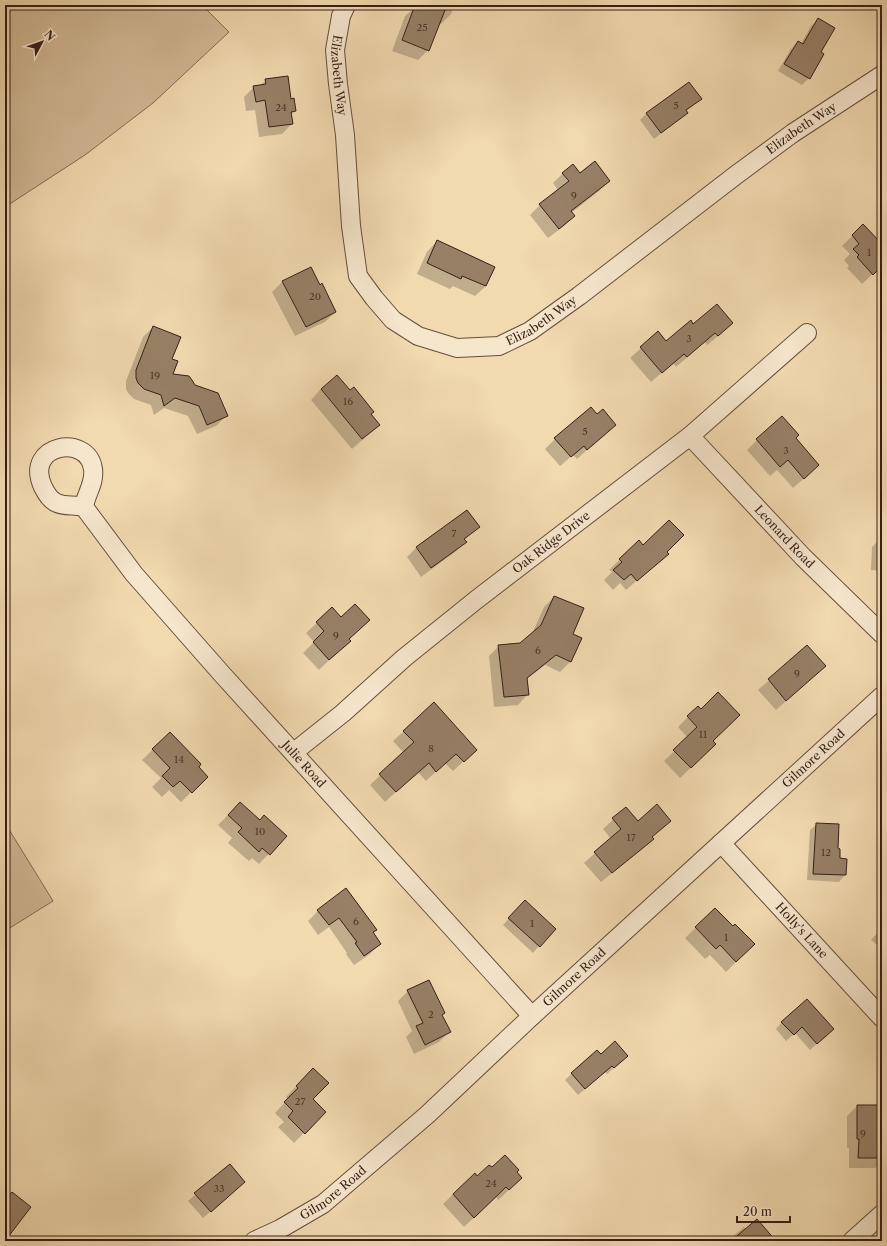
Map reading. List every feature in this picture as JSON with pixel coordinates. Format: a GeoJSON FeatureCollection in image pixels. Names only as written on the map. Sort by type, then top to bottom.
{"type":"FeatureCollection","features":[{"type":"Feature","properties":{"kind":"street","name":"Elizabeth Way"},"geometry":{"type":"LineString","coordinates":[[346,5],[341,16],[335,50],[345,135],[351,226],[358,276],[393,320],[418,336],[457,348],[499,346],[530,331],[579,296],[662,231],[774,147],[882,75]]}},
{"type":"Feature","properties":{"kind":"street","name":"Oak Ridge Drive"},"geometry":{"type":"LineString","coordinates":[[294,752],[343,712],[410,653],[476,600],[690,436],[807,333]]}},
{"type":"Feature","properties":{"kind":"street","name":"Leonard Road"},"geometry":{"type":"LineString","coordinates":[[690,436],[803,557],[882,634]]}},
{"type":"Feature","properties":{"kind":"street","name":"Julie Road"},"geometry":{"type":"LineString","coordinates":[[84,507],[134,574],[532,1016]]}},
{"type":"Feature","properties":{"kind":"street","name":"Gilmore Road"},"geometry":{"type":"LineString","coordinates":[[254,1241],[280,1229],[323,1204],[427,1115],[532,1016],[882,696]]}},
{"type":"Feature","properties":{"kind":"street","name":"Holly's Lane"},"geometry":{"type":"LineString","coordinates":[[721,843],[882,1018]]}},
{"type":"Feature","properties":{"kind":"street"},"geometry":{"type":"LineString","coordinates":[[852,1241],[882,1214]]}},
{"type":"Feature","properties":{"kind":"shaded area"},"geometry":{"type":"Polygon","coordinates":[[[5,5],[202,5],[229,32],[153,103],[85,155],[5,207],[5,5]]]}},
{"type":"Feature","properties":{"kind":"shaded area"},"geometry":{"type":"Polygon","coordinates":[[[5,823],[53,901],[5,931],[5,823]]]}},
{"type":"Feature","properties":{"kind":"building"},"geometry":{"type":"Polygon","coordinates":[[[415,5],[447,5],[429,51],[402,40],[415,5]]]}},
{"type":"Feature","properties":{"kind":"building"},"geometry":{"type":"Polygon","coordinates":[[[818,18],[835,28],[821,52],[824,54],[810,79],[784,64],[798,41],[803,44],[818,18]]]}},
{"type":"Feature","properties":{"kind":"building"},"geometry":{"type":"Polygon","coordinates":[[[288,76],[291,99],[294,98],[296,111],[291,112],[293,124],[269,127],[265,100],[256,102],[253,86],[266,84],[265,79],[288,76]]]}},
{"type":"Feature","properties":{"kind":"building"},"geometry":{"type":"Polygon","coordinates":[[[689,82],[702,99],[686,110],[688,113],[661,133],[646,113],[689,82]]]}},
{"type":"Feature","properties":{"kind":"building"},"geometry":{"type":"Polygon","coordinates":[[[595,161],[610,181],[571,211],[575,216],[559,229],[539,204],[569,181],[562,173],[573,164],[580,173],[595,161]]]}},
{"type":"Feature","properties":{"kind":"building"},"geometry":{"type":"Polygon","coordinates":[[[863,224],[882,244],[882,266],[873,275],[857,257],[859,255],[853,249],[859,244],[852,235],[863,224]]]}},
{"type":"Feature","properties":{"kind":"building"},"geometry":{"type":"Polygon","coordinates":[[[437,240],[495,267],[486,286],[462,276],[461,279],[427,263],[437,240]]]}},
{"type":"Feature","properties":{"kind":"building"},"geometry":{"type":"Polygon","coordinates":[[[311,267],[320,285],[322,283],[336,312],[306,327],[282,281],[311,267]]]}},
{"type":"Feature","properties":{"kind":"building"},"geometry":{"type":"Polygon","coordinates":[[[717,304],[733,323],[718,336],[715,333],[687,357],[684,354],[662,373],[640,347],[658,331],[666,341],[691,320],[693,324],[717,304]]]}},
{"type":"Feature","properties":{"kind":"building"},"geometry":{"type":"Polygon","coordinates":[[[153,326],[181,337],[172,359],[178,361],[173,374],[189,376],[195,385],[218,393],[228,416],[207,425],[199,406],[175,398],[164,406],[161,395],[144,389],[138,383],[136,378],[136,370],[153,326]]]}},
{"type":"Feature","properties":{"kind":"building"},"geometry":{"type":"Polygon","coordinates":[[[337,375],[350,390],[354,387],[374,412],[371,414],[380,425],[362,439],[321,389],[337,375]]]}},
{"type":"Feature","properties":{"kind":"building"},"geometry":{"type":"Polygon","coordinates":[[[591,407],[597,414],[603,409],[616,425],[587,450],[584,446],[571,457],[554,438],[591,407]]]}},
{"type":"Feature","properties":{"kind":"building"},"geometry":{"type":"Polygon","coordinates":[[[782,416],[799,435],[796,438],[819,465],[804,479],[788,460],[780,467],[756,439],[782,416]]]}},
{"type":"Feature","properties":{"kind":"building"},"geometry":{"type":"Polygon","coordinates":[[[467,510],[480,527],[464,539],[467,542],[431,568],[416,547],[467,510]]]}},
{"type":"Feature","properties":{"kind":"building"},"geometry":{"type":"Polygon","coordinates":[[[669,520],[684,535],[667,552],[669,554],[637,581],[631,574],[624,580],[613,570],[622,562],[619,559],[639,540],[643,545],[669,520]]]}},
{"type":"Feature","properties":{"kind":"building"},"geometry":{"type":"Polygon","coordinates":[[[554,596],[584,608],[573,634],[582,638],[571,662],[556,655],[527,678],[529,695],[504,697],[498,645],[520,643],[541,625],[554,596]]]}},
{"type":"Feature","properties":{"kind":"building"},"geometry":{"type":"Polygon","coordinates":[[[355,604],[370,620],[349,639],[351,641],[329,660],[313,642],[324,631],[316,622],[332,607],[341,617],[355,604]]]}},
{"type":"Feature","properties":{"kind":"building"},"geometry":{"type":"Polygon","coordinates":[[[807,645],[826,666],[786,701],[768,679],[807,645]]]}},
{"type":"Feature","properties":{"kind":"building"},"geometry":{"type":"Polygon","coordinates":[[[718,692],[740,715],[713,741],[716,744],[691,768],[673,750],[697,727],[687,716],[698,706],[701,709],[718,692]]]}},
{"type":"Feature","properties":{"kind":"building"},"geometry":{"type":"Polygon","coordinates":[[[434,702],[477,750],[464,762],[456,754],[436,772],[429,763],[396,792],[379,774],[414,742],[403,731],[434,702]]]}},
{"type":"Feature","properties":{"kind":"building"},"geometry":{"type":"Polygon","coordinates":[[[170,732],[201,764],[199,767],[208,777],[192,793],[180,781],[173,787],[162,776],[170,768],[152,749],[170,732]]]}},
{"type":"Feature","properties":{"kind":"building"},"geometry":{"type":"Polygon","coordinates":[[[240,802],[260,820],[264,815],[287,836],[270,855],[262,848],[259,852],[238,832],[242,828],[228,815],[240,802]]]}},
{"type":"Feature","properties":{"kind":"building"},"geometry":{"type":"Polygon","coordinates":[[[657,804],[671,821],[652,837],[654,839],[612,873],[594,852],[621,829],[612,818],[626,807],[638,821],[657,804]]]}},
{"type":"Feature","properties":{"kind":"building"},"geometry":{"type":"Polygon","coordinates":[[[816,823],[839,824],[838,848],[840,849],[840,858],[847,859],[846,875],[813,874],[816,823]]]}},
{"type":"Feature","properties":{"kind":"building"},"geometry":{"type":"Polygon","coordinates":[[[346,888],[377,930],[373,932],[381,944],[364,956],[355,943],[357,942],[339,918],[329,925],[317,910],[346,888]]]}},
{"type":"Feature","properties":{"kind":"building"},"geometry":{"type":"Polygon","coordinates":[[[525,900],[556,929],[540,947],[508,918],[525,900]]]}},
{"type":"Feature","properties":{"kind":"building"},"geometry":{"type":"Polygon","coordinates":[[[715,908],[733,926],[735,924],[755,944],[736,962],[720,945],[716,949],[695,927],[715,908]]]}},
{"type":"Feature","properties":{"kind":"building"},"geometry":{"type":"Polygon","coordinates":[[[429,980],[445,1013],[442,1015],[451,1032],[425,1045],[416,1026],[423,1023],[407,990],[429,980]]]}},
{"type":"Feature","properties":{"kind":"building"},"geometry":{"type":"Polygon","coordinates":[[[807,999],[834,1029],[817,1044],[802,1027],[794,1035],[781,1022],[807,999]]]}},
{"type":"Feature","properties":{"kind":"building"},"geometry":{"type":"Polygon","coordinates":[[[615,1041],[628,1056],[614,1068],[612,1066],[585,1089],[571,1073],[597,1050],[601,1054],[615,1041]]]}},
{"type":"Feature","properties":{"kind":"building"},"geometry":{"type":"Polygon","coordinates":[[[313,1068],[329,1083],[313,1099],[326,1112],[305,1134],[288,1117],[293,1111],[284,1102],[298,1088],[296,1086],[313,1068]]]}},
{"type":"Feature","properties":{"kind":"building"},"geometry":{"type":"Polygon","coordinates":[[[857,1105],[881,1105],[880,1138],[882,1138],[882,1158],[858,1158],[859,1139],[857,1139],[857,1105]]]}},
{"type":"Feature","properties":{"kind":"building"},"geometry":{"type":"Polygon","coordinates":[[[505,1155],[519,1170],[517,1172],[522,1178],[509,1190],[506,1187],[474,1218],[453,1194],[475,1173],[477,1176],[489,1165],[492,1167],[505,1155]]]}},
{"type":"Feature","properties":{"kind":"building"},"geometry":{"type":"Polygon","coordinates":[[[230,1164],[245,1182],[211,1212],[194,1193],[230,1164]]]}},
{"type":"Feature","properties":{"kind":"building"},"geometry":{"type":"Polygon","coordinates":[[[12,1192],[31,1207],[5,1241],[5,1200],[12,1192]]]}},
{"type":"Feature","properties":{"kind":"building"},"geometry":{"type":"Polygon","coordinates":[[[757,1219],[776,1241],[731,1241],[757,1219]]]}}]}
